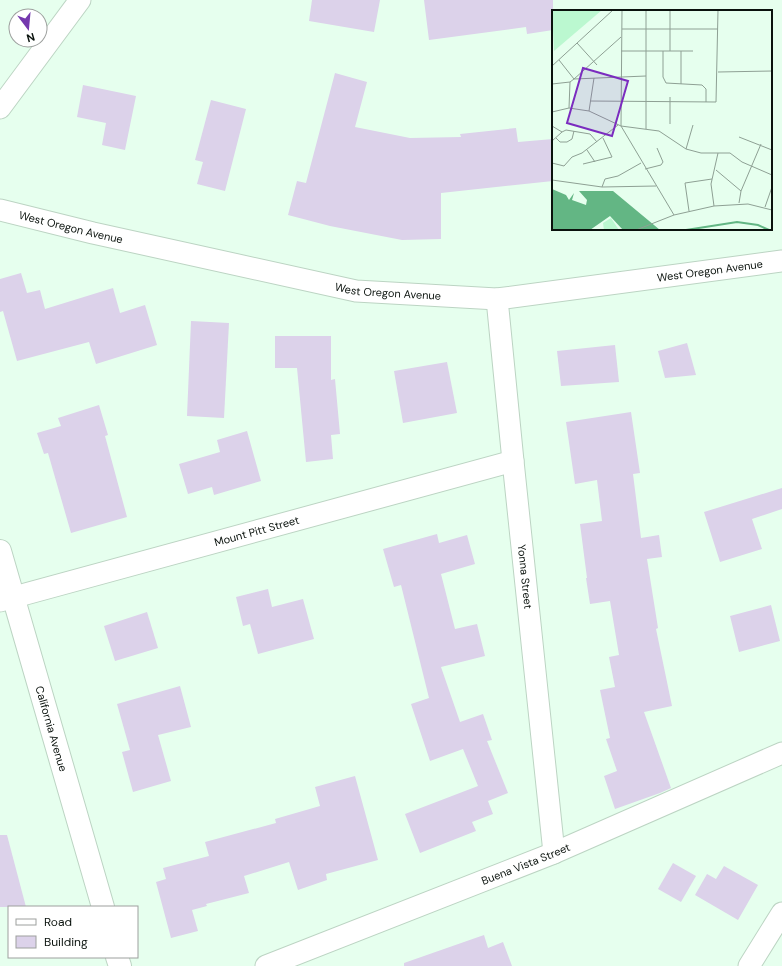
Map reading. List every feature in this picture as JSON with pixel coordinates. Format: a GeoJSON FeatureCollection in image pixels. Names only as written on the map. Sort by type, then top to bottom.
{"type":"FeatureCollection","features":[{"type":"Feature","properties":{"kind":"street"},"geometry":{"type":"LineString","coordinates":[[0,108],[80,0]]}},
{"type":"Feature","properties":{"kind":"street","name":"West Oregon Avenue"},"geometry":{"type":"LineString","coordinates":[[0,210],[93,233],[356,290],[498,299],[782,261]]}},
{"type":"Feature","properties":{"kind":"street","name":"Yonna Street"},"geometry":{"type":"LineString","coordinates":[[498,299],[513,462],[554,853]]}},
{"type":"Feature","properties":{"kind":"street","name":"Mount Pitt Street"},"geometry":{"type":"LineString","coordinates":[[7,600],[513,462]]}},
{"type":"Feature","properties":{"kind":"street","name":"California Avenue"},"geometry":{"type":"LineString","coordinates":[[0,551],[7,600],[103,906]]}},
{"type":"Feature","properties":{"kind":"street","name":"Buena Vista Street"},"geometry":{"type":"LineString","coordinates":[[266,966],[554,853],[782,752]]}},
{"type":"Feature","properties":{"kind":"street"},"geometry":{"type":"LineString","coordinates":[[749,966],[782,912]]}},
{"type":"Feature","properties":{"kind":"building"},"geometry":{"type":"Polygon","coordinates":[[[312,0],[380,0],[374,32],[309,21],[312,0]]]}},
{"type":"Feature","properties":{"kind":"building"},"geometry":{"type":"Polygon","coordinates":[[[424,0],[553,0],[552,30],[527,34],[526,27],[429,40],[424,0]]]}},
{"type":"Feature","properties":{"kind":"building"},"geometry":{"type":"Polygon","coordinates":[[[335,73],[367,82],[355,127],[410,138],[461,137],[460,134],[516,128],[518,142],[552,139],[552,181],[441,193],[441,239],[402,240],[330,226],[288,215],[297,181],[306,183],[335,73]]]}},
{"type":"Feature","properties":{"kind":"building"},"geometry":{"type":"Polygon","coordinates":[[[83,85],[136,96],[125,150],[102,145],[106,123],[77,117],[83,85]]]}},
{"type":"Feature","properties":{"kind":"building"},"geometry":{"type":"Polygon","coordinates":[[[211,100],[246,109],[225,191],[197,184],[203,162],[195,160],[211,100]]]}},
{"type":"Feature","properties":{"kind":"building"},"geometry":{"type":"Polygon","coordinates":[[[21,273],[27,293],[40,290],[45,309],[113,288],[120,313],[145,305],[157,345],[96,364],[89,342],[17,361],[3,311],[0,312],[0,279],[21,273]]]}},
{"type":"Feature","properties":{"kind":"building"},"geometry":{"type":"Polygon","coordinates":[[[191,321],[229,323],[224,418],[187,416],[191,321]]]}},
{"type":"Feature","properties":{"kind":"building"},"geometry":{"type":"Polygon","coordinates":[[[275,336],[331,336],[331,380],[335,379],[340,434],[331,435],[333,459],[306,462],[297,368],[275,368],[275,336]]]}},
{"type":"Feature","properties":{"kind":"building"},"geometry":{"type":"Polygon","coordinates":[[[687,343],[696,375],[665,378],[658,351],[687,343]]]}},
{"type":"Feature","properties":{"kind":"building"},"geometry":{"type":"Polygon","coordinates":[[[615,345],[619,382],[561,386],[557,351],[615,345]]]}},
{"type":"Feature","properties":{"kind":"building"},"geometry":{"type":"Polygon","coordinates":[[[447,362],[457,413],[403,423],[394,371],[447,362]]]}},
{"type":"Feature","properties":{"kind":"building"},"geometry":{"type":"Polygon","coordinates":[[[99,405],[108,435],[105,436],[127,517],[71,533],[48,453],[44,454],[37,433],[61,426],[58,418],[99,405]]]}},
{"type":"Feature","properties":{"kind":"building"},"geometry":{"type":"Polygon","coordinates":[[[631,412],[640,473],[633,474],[641,538],[659,535],[662,557],[647,559],[658,628],[656,629],[672,706],[644,712],[671,788],[615,809],[604,776],[617,771],[606,739],[610,738],[600,690],[615,687],[609,657],[619,655],[610,601],[590,604],[580,524],[602,521],[597,480],[575,484],[566,422],[631,412]]]}},
{"type":"Feature","properties":{"kind":"building"},"geometry":{"type":"Polygon","coordinates":[[[247,431],[261,481],[214,495],[212,487],[188,494],[179,464],[220,452],[217,440],[247,431]]]}},
{"type":"Feature","properties":{"kind":"building"},"geometry":{"type":"Polygon","coordinates":[[[782,488],[782,509],[752,519],[762,549],[720,562],[704,512],[782,488]]]}},
{"type":"Feature","properties":{"kind":"building"},"geometry":{"type":"Polygon","coordinates":[[[437,534],[439,543],[467,535],[475,564],[441,574],[455,629],[477,624],[485,656],[441,667],[460,722],[483,714],[492,740],[487,741],[508,793],[488,801],[493,814],[472,822],[476,831],[420,853],[405,814],[478,786],[463,749],[430,761],[411,704],[429,698],[401,585],[394,587],[383,549],[437,534]]]}},
{"type":"Feature","properties":{"kind":"building"},"geometry":{"type":"Polygon","coordinates":[[[268,589],[272,607],[303,599],[314,639],[258,654],[250,624],[243,626],[236,597],[268,589]]]}},
{"type":"Feature","properties":{"kind":"building"},"geometry":{"type":"Polygon","coordinates":[[[771,605],[780,641],[739,652],[730,616],[771,605]]]}},
{"type":"Feature","properties":{"kind":"building"},"geometry":{"type":"Polygon","coordinates":[[[147,612],[158,648],[115,661],[104,626],[147,612]]]}},
{"type":"Feature","properties":{"kind":"building"},"geometry":{"type":"Polygon","coordinates":[[[180,686],[191,727],[158,735],[171,781],[133,792],[122,752],[130,750],[117,704],[180,686]]]}},
{"type":"Feature","properties":{"kind":"building"},"geometry":{"type":"Polygon","coordinates":[[[355,776],[378,860],[326,874],[327,880],[298,890],[289,862],[244,876],[249,893],[206,904],[207,906],[192,910],[198,931],[171,938],[156,882],[166,879],[163,868],[209,856],[205,842],[276,823],[275,819],[320,806],[315,787],[355,776]]]}},
{"type":"Feature","properties":{"kind":"building"},"geometry":{"type":"Polygon","coordinates":[[[0,835],[7,835],[26,906],[0,907],[0,835]]]}},
{"type":"Feature","properties":{"kind":"building"},"geometry":{"type":"Polygon","coordinates":[[[673,863],[696,876],[681,902],[658,889],[673,863]]]}},
{"type":"Feature","properties":{"kind":"building"},"geometry":{"type":"Polygon","coordinates":[[[724,866],[758,885],[738,920],[695,895],[707,874],[716,879],[724,866]]]}},
{"type":"Feature","properties":{"kind":"building"},"geometry":{"type":"Polygon","coordinates":[[[484,935],[488,948],[503,942],[512,966],[404,966],[404,963],[484,935]]]}}]}
